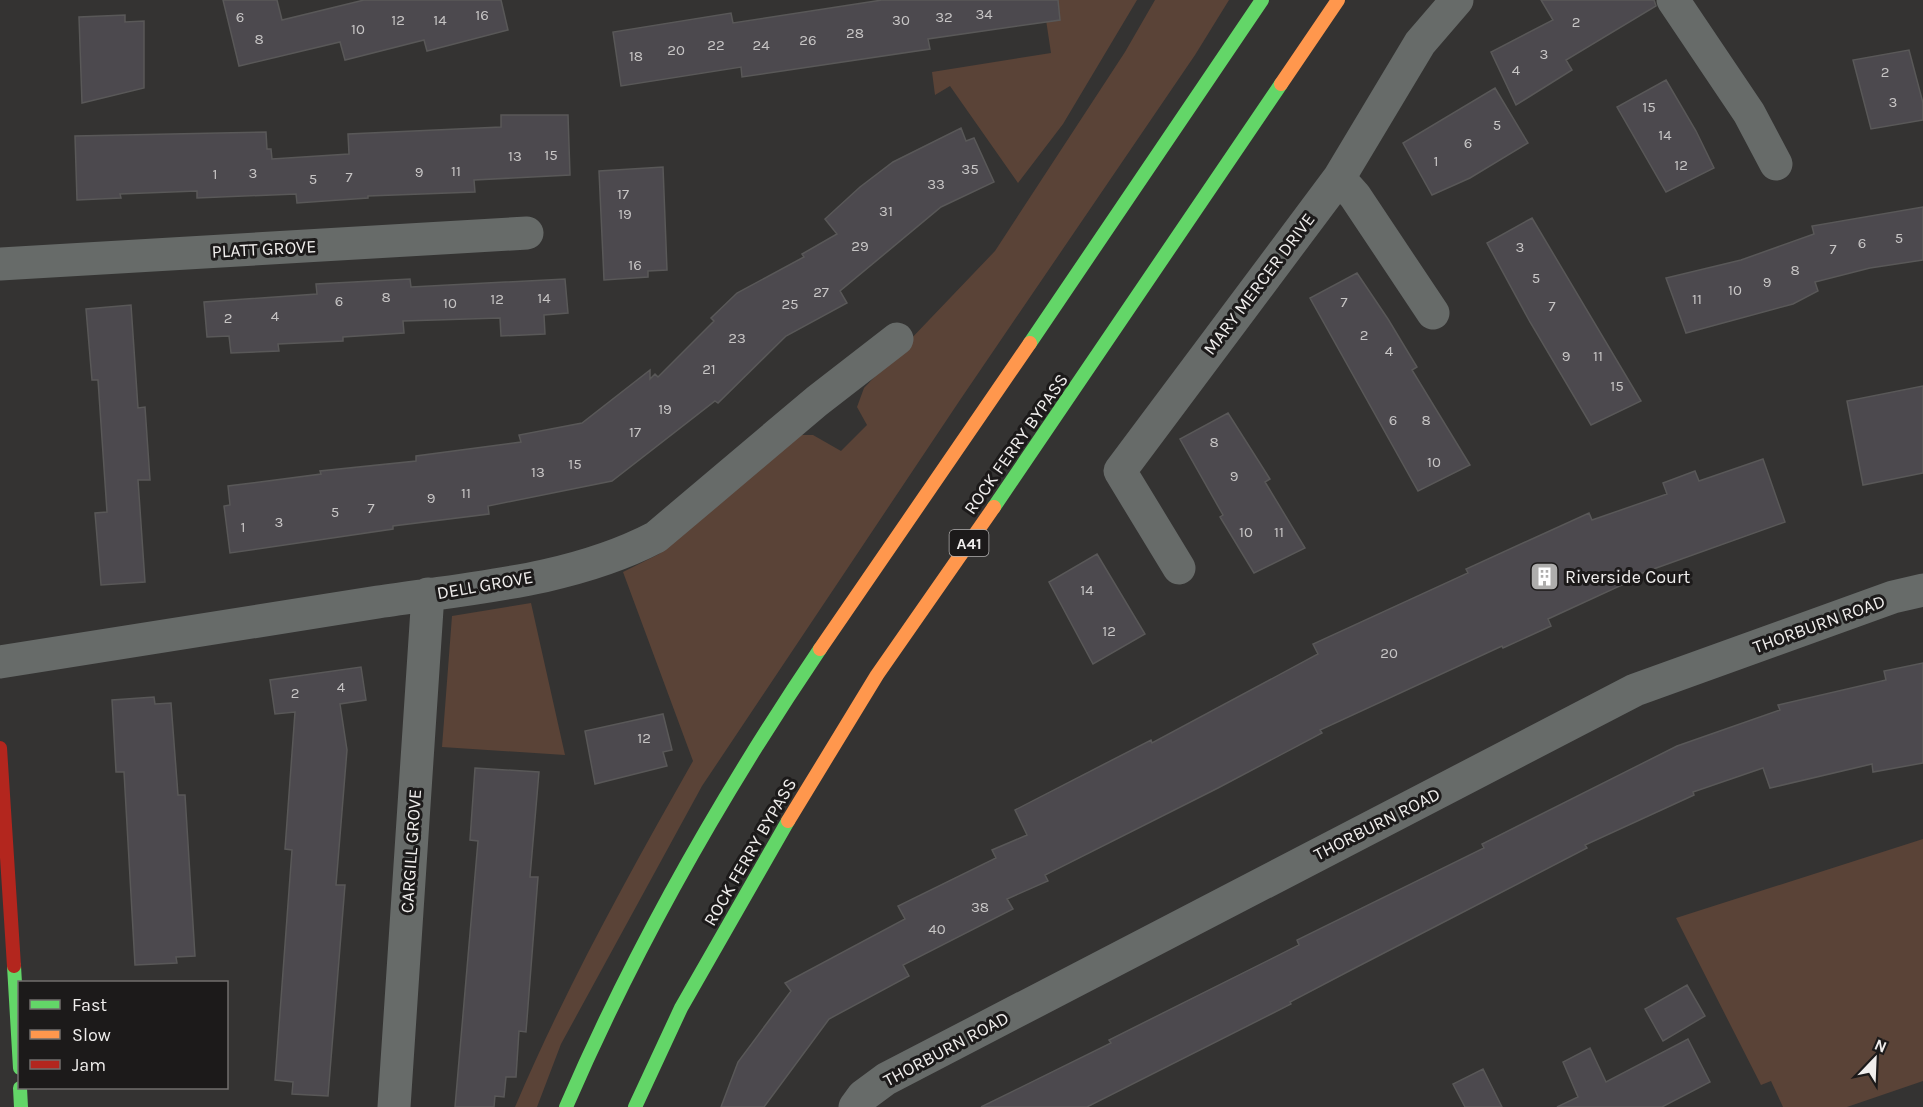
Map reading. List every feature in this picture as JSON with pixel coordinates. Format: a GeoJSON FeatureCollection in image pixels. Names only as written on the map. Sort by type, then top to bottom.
{"type":"FeatureCollection","features":[{"type":"Feature","properties":{"kind":"main road"},"geometry":{"type":"LineString","coordinates":[[566,1107],[601,1026],[690,857],[772,720],[1262,0]]}},
{"type":"Feature","properties":{"kind":"main road","name":"ROCK FERRY BYPASS"},"geometry":{"type":"LineString","coordinates":[[635,1107],[687,997],[782,831],[877,675],[1085,376],[1338,0]]}},
{"type":"Feature","properties":{"kind":"main road"},"geometry":{"type":"LineString","coordinates":[[0,748],[18,1036]]}},
{"type":"Feature","properties":{"kind":"main road"},"geometry":{"type":"LineString","coordinates":[[21,1089],[21,1107]]}},
{"type":"Feature","properties":{"kind":"street","name":"MARY MERCER DRIVE"},"geometry":{"type":"LineString","coordinates":[[1179,568],[1120,471],[1339,178],[1420,43],[1457,0]]}},
{"type":"Feature","properties":{"kind":"street"},"geometry":{"type":"LineString","coordinates":[[1673,0],[1749,113],[1776,164]]}},
{"type":"Feature","properties":{"kind":"street"},"geometry":{"type":"LineString","coordinates":[[1339,178],[1355,196],[1433,313]]}},
{"type":"Feature","properties":{"kind":"street","name":"PLATT GROVE"},"geometry":{"type":"LineString","coordinates":[[0,264],[527,233]]}},
{"type":"Feature","properties":{"kind":"street","name":"DELL GROVE"},"geometry":{"type":"LineString","coordinates":[[0,662],[574,569],[628,551],[656,537],[817,401],[897,339]]}},
{"type":"Feature","properties":{"kind":"street","name":"THORBURN ROAD"},"geometry":{"type":"LineString","coordinates":[[855,1107],[863,1096],[886,1079],[1635,690],[1893,597],[1923,590]]}},
{"type":"Feature","properties":{"kind":"street","name":"CARGILL GROVE"},"geometry":{"type":"LineString","coordinates":[[394,1107],[428,594]]}},
{"type":"Feature","properties":{"kind":"shaded area"},"geometry":{"type":"Polygon","coordinates":[[[1043,0],[1137,0],[1063,124],[1018,183],[950,86],[935,95],[932,72],[1051,53],[1043,0]]]}},
{"type":"Feature","properties":{"kind":"shaded area"},"geometry":{"type":"Polygon","coordinates":[[[1155,0],[1229,0],[1195,55],[960,400],[702,786],[561,1044],[537,1107],[515,1107],[577,975],[622,888],[693,761],[623,572],[659,554],[801,435],[813,435],[841,451],[867,425],[857,407],[864,388],[995,251],[1125,52],[1155,0]]]}},
{"type":"Feature","properties":{"kind":"shaded area"},"geometry":{"type":"Polygon","coordinates":[[[531,603],[565,755],[442,747],[452,616],[531,603]]]}},
{"type":"Feature","properties":{"kind":"shaded area"},"geometry":{"type":"Polygon","coordinates":[[[1923,839],[1923,1081],[1847,1107],[1783,1107],[1771,1081],[1761,1085],[1676,918],[1923,839]]]}},
{"type":"Feature","properties":{"kind":"building"},"geometry":{"type":"Polygon","coordinates":[[[223,0],[277,0],[282,20],[364,0],[501,0],[508,30],[427,51],[424,40],[345,60],[340,42],[239,66],[223,0]]]}},
{"type":"Feature","properties":{"kind":"building"},"geometry":{"type":"Polygon","coordinates":[[[882,0],[1058,0],[1060,20],[928,39],[930,49],[742,77],[741,67],[621,86],[613,32],[731,13],[733,23],[882,0]]]}},
{"type":"Feature","properties":{"kind":"building"},"geometry":{"type":"Polygon","coordinates":[[[1541,0],[1654,0],[1656,6],[1566,60],[1572,70],[1516,105],[1491,52],[1553,20],[1541,0]]]}},
{"type":"Feature","properties":{"kind":"building"},"geometry":{"type":"Polygon","coordinates":[[[125,15],[125,22],[144,21],[144,88],[82,103],[79,17],[125,15]]]}},
{"type":"Feature","properties":{"kind":"building"},"geometry":{"type":"Polygon","coordinates":[[[1909,50],[1923,103],[1923,120],[1871,129],[1853,60],[1909,50]]]}},
{"type":"Feature","properties":{"kind":"building"},"geometry":{"type":"Polygon","coordinates":[[[1666,80],[1696,131],[1714,168],[1666,192],[1617,107],[1666,80]]]}},
{"type":"Feature","properties":{"kind":"building"},"geometry":{"type":"Polygon","coordinates":[[[1495,88],[1528,143],[1470,178],[1432,195],[1403,143],[1495,88]]]}},
{"type":"Feature","properties":{"kind":"building"},"geometry":{"type":"Polygon","coordinates":[[[501,115],[568,115],[570,175],[474,180],[475,192],[368,196],[368,198],[297,203],[296,194],[197,198],[197,191],[120,194],[121,198],[77,200],[75,136],[266,132],[267,149],[271,149],[272,159],[349,154],[348,134],[501,127],[501,115]]]}},
{"type":"Feature","properties":{"kind":"building"},"geometry":{"type":"Polygon","coordinates":[[[961,128],[966,141],[974,138],[994,182],[941,207],[840,291],[847,303],[786,336],[718,403],[715,401],[612,481],[488,506],[489,514],[393,526],[393,529],[230,553],[224,506],[230,505],[228,486],[321,474],[320,471],[416,461],[416,456],[521,442],[519,435],[582,423],[650,370],[650,379],[655,374],[658,377],[714,321],[711,318],[737,293],[804,257],[802,254],[837,234],[825,219],[860,187],[893,162],[961,128]]]}},
{"type":"Feature","properties":{"kind":"building"},"geometry":{"type":"Polygon","coordinates":[[[663,167],[667,270],[648,271],[648,277],[604,280],[599,171],[663,167]]]}},
{"type":"Feature","properties":{"kind":"building"},"geometry":{"type":"Polygon","coordinates":[[[1923,207],[1923,260],[1870,268],[1815,282],[1818,291],[1793,304],[1686,333],[1666,278],[1741,260],[1814,234],[1812,226],[1923,207]]]}},
{"type":"Feature","properties":{"kind":"building"},"geometry":{"type":"Polygon","coordinates":[[[1532,218],[1641,401],[1591,425],[1530,322],[1487,243],[1532,218]]]}},
{"type":"Feature","properties":{"kind":"building"},"geometry":{"type":"Polygon","coordinates":[[[1357,273],[1417,367],[1412,370],[1470,465],[1418,491],[1310,298],[1357,273]]]}},
{"type":"Feature","properties":{"kind":"building"},"geometry":{"type":"Polygon","coordinates":[[[410,279],[411,287],[565,279],[568,313],[544,315],[545,334],[501,336],[500,318],[403,321],[404,333],[343,337],[343,341],[278,344],[279,351],[231,353],[229,336],[207,337],[204,302],[317,294],[316,284],[410,279]]]}},
{"type":"Feature","properties":{"kind":"building"},"geometry":{"type":"Polygon","coordinates":[[[131,305],[138,408],[145,407],[150,480],[138,480],[145,582],[101,585],[95,513],[107,512],[98,380],[92,380],[86,309],[131,305]]]}},
{"type":"Feature","properties":{"kind":"building"},"geometry":{"type":"Polygon","coordinates":[[[1923,386],[1923,473],[1863,485],[1847,401],[1923,386]]]}},
{"type":"Feature","properties":{"kind":"building"},"geometry":{"type":"Polygon","coordinates":[[[1228,413],[1270,479],[1265,482],[1305,548],[1254,573],[1220,517],[1223,515],[1180,439],[1228,413]]]}},
{"type":"Feature","properties":{"kind":"building"},"geometry":{"type":"Polygon","coordinates":[[[1763,459],[1785,522],[1620,581],[1622,585],[1548,619],[1551,626],[1503,648],[1502,646],[1320,730],[1322,733],[1218,788],[1045,875],[1048,881],[1007,899],[1013,909],[903,965],[909,976],[829,1019],[764,1107],[721,1107],[738,1062],[791,991],[785,983],[905,919],[898,906],[996,858],[992,850],[1027,835],[1015,810],[1151,740],[1152,743],[1318,654],[1313,644],[1468,573],[1466,569],[1589,513],[1592,520],[1667,494],[1663,483],[1695,471],[1699,481],[1763,459]]]}},
{"type":"Feature","properties":{"kind":"building"},"geometry":{"type":"Polygon","coordinates":[[[1097,554],[1145,634],[1093,664],[1049,582],[1097,554]]]}},
{"type":"Feature","properties":{"kind":"building"},"geometry":{"type":"Polygon","coordinates":[[[1923,663],[1923,763],[1873,772],[1872,764],[1770,788],[1763,768],[1693,792],[1694,795],[1585,845],[1587,848],[1290,1002],[1291,1004],[1087,1107],[981,1107],[1111,1043],[1109,1040],[1299,945],[1297,940],[1484,848],[1482,844],[1677,746],[1780,710],[1778,705],[1886,680],[1884,671],[1923,663]]]}},
{"type":"Feature","properties":{"kind":"building"},"geometry":{"type":"Polygon","coordinates":[[[361,667],[366,700],[340,704],[347,750],[336,885],[345,885],[328,1096],[292,1094],[293,1082],[275,1080],[292,850],[285,849],[295,712],[275,714],[270,680],[361,667]]]}},
{"type":"Feature","properties":{"kind":"building"},"geometry":{"type":"Polygon","coordinates":[[[154,697],[155,704],[171,703],[178,795],[185,795],[195,956],[176,957],[177,963],[135,965],[124,772],[116,772],[112,700],[154,697]]]}},
{"type":"Feature","properties":{"kind":"building"},"geometry":{"type":"Polygon","coordinates":[[[663,714],[672,750],[663,752],[667,766],[595,784],[585,731],[663,714]]]}},
{"type":"Feature","properties":{"kind":"building"},"geometry":{"type":"Polygon","coordinates":[[[475,768],[539,772],[530,877],[538,877],[526,1032],[519,1031],[516,1077],[506,1077],[504,1097],[495,1096],[494,1107],[455,1107],[478,841],[470,840],[475,768]]]}},
{"type":"Feature","properties":{"kind":"building"},"geometry":{"type":"Polygon","coordinates":[[[1687,985],[1705,1016],[1663,1041],[1645,1009],[1687,985]]]}},
{"type":"Feature","properties":{"kind":"building"},"geometry":{"type":"Polygon","coordinates":[[[1688,1039],[1710,1082],[1662,1107],[1557,1107],[1578,1097],[1563,1062],[1590,1048],[1606,1082],[1688,1039]]]}},
{"type":"Feature","properties":{"kind":"building"},"geometry":{"type":"Polygon","coordinates":[[[1483,1069],[1502,1107],[1465,1107],[1453,1084],[1483,1069]]]}},
{"type":"Feature","properties":{"kind":"traffic: fast"},"geometry":{"type":"LineString","coordinates":[[1030,343],[1262,0]]}},
{"type":"Feature","properties":{"kind":"traffic: fast"},"geometry":{"type":"LineString","coordinates":[[994,507],[1281,84]]}},
{"type":"Feature","properties":{"kind":"traffic: fast"},"geometry":{"type":"LineString","coordinates":[[566,1107],[621,988],[682,872],[749,759],[820,649]]}},
{"type":"Feature","properties":{"kind":"traffic: fast"},"geometry":{"type":"LineString","coordinates":[[635,1107],[681,1008],[788,821]]}},
{"type":"Feature","properties":{"kind":"traffic: fast"},"geometry":{"type":"LineString","coordinates":[[14,966],[18,1034]]}},
{"type":"Feature","properties":{"kind":"traffic: fast"},"geometry":{"type":"LineString","coordinates":[[20,1089],[21,1107]]}},
{"type":"Feature","properties":{"kind":"traffic: slow"},"geometry":{"type":"LineString","coordinates":[[1281,84],[1338,0]]}},
{"type":"Feature","properties":{"kind":"traffic: slow"},"geometry":{"type":"LineString","coordinates":[[820,649],[1030,343]]}},
{"type":"Feature","properties":{"kind":"traffic: slow"},"geometry":{"type":"LineString","coordinates":[[788,821],[877,675],[994,507]]}},
{"type":"Feature","properties":{"kind":"traffic: jam"},"geometry":{"type":"LineString","coordinates":[[0,748],[14,966]]}},
{"type":"Feature","properties":{"kind":"place","name":"Riverside Court"},"geometry":{"type":"Point","coordinates":[1544,577]}}]}
